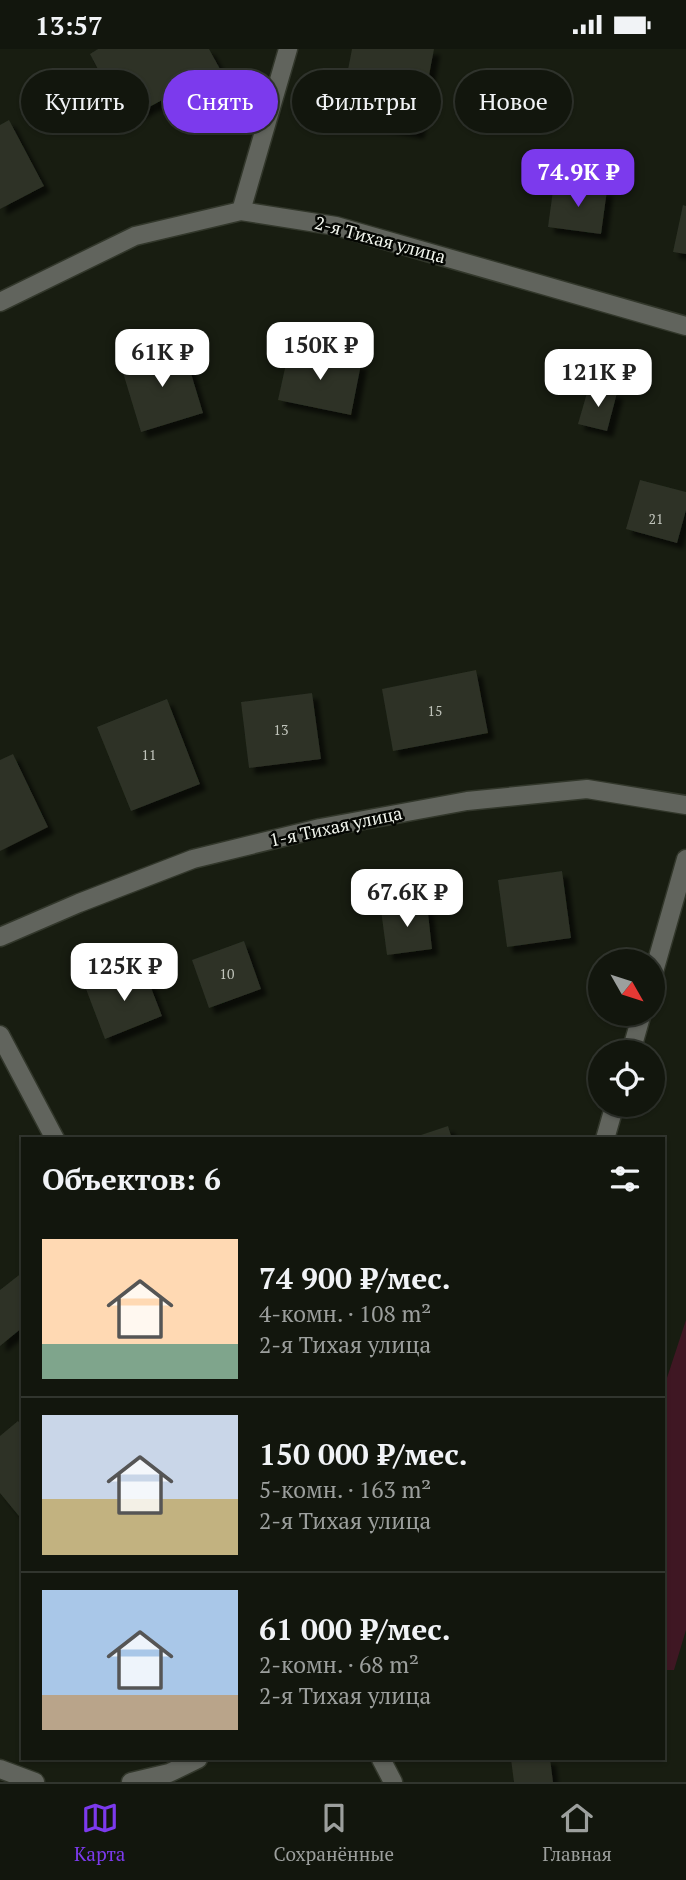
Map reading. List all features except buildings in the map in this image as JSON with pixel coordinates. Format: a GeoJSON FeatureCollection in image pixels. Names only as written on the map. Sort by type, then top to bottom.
{"type":"FeatureCollection","features":[{"type":"Feature","properties":{"kind":"street"},"geometry":{"type":"LineString","coordinates":[[242,211],[288,49]]}},
{"type":"Feature","properties":{"kind":"street","name":"2-я Тихая улица"},"geometry":{"type":"LineString","coordinates":[[0,302],[135,236],[242,211],[336,226],[686,326]]}},
{"type":"Feature","properties":{"kind":"street","name":"1-я Тихая улица"},"geometry":{"type":"LineString","coordinates":[[0,937],[193,859],[320,828],[467,801],[587,789],[686,805]]}},
{"type":"Feature","properties":{"kind":"street"},"geometry":{"type":"LineString","coordinates":[[660,949],[686,859]]}},
{"type":"Feature","properties":{"kind":"street"},"geometry":{"type":"LineString","coordinates":[[0,1035],[54,1137]]}},
{"type":"Feature","properties":{"kind":"street"},"geometry":{"type":"LineString","coordinates":[[606,1137],[611,1117]]}},
{"type":"Feature","properties":{"kind":"street"},"geometry":{"type":"LineString","coordinates":[[131,1782],[169,1773],[196,1760]]}},
{"type":"Feature","properties":{"kind":"street"},"geometry":{"type":"LineString","coordinates":[[382,1760],[393,1782]]}},
{"type":"Feature","properties":{"kind":"street"},"geometry":{"type":"LineString","coordinates":[[0,1769],[35,1782]]}},
{"type":"Feature","properties":{"kind":"shaded area"},"geometry":{"type":"Polygon","coordinates":[[[686,1320],[686,1630],[674,1670],[665,1670],[665,1384],[686,1320]]]}}]}
